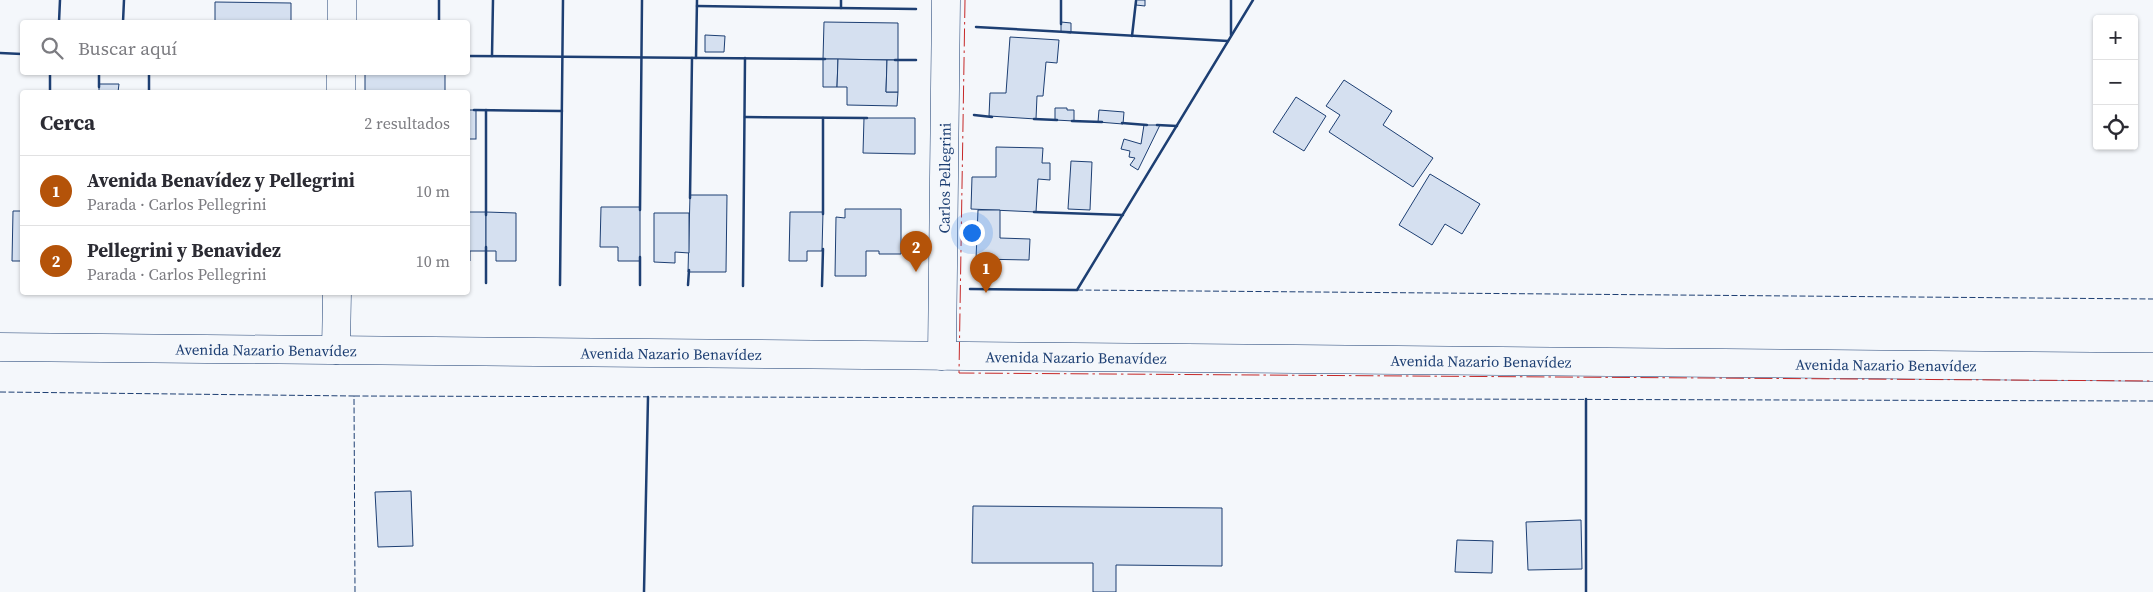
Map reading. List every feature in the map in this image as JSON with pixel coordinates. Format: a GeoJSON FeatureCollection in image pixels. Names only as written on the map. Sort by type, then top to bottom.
{"type":"FeatureCollection","features":[{"type":"Feature","properties":{"kind":"main road"},"geometry":{"type":"LineString","coordinates":[[342,0],[342,20]]}},
{"type":"Feature","properties":{"kind":"main road","name":"Carlos Pellegrini"},"geometry":{"type":"LineString","coordinates":[[942,356],[946,0]]}},
{"type":"Feature","properties":{"kind":"main road"},"geometry":{"type":"LineString","coordinates":[[341,75],[341,90]]}},
{"type":"Feature","properties":{"kind":"main road"},"geometry":{"type":"LineString","coordinates":[[336,350],[337,295]]}},
{"type":"Feature","properties":{"kind":"main road","name":"Avenida Nazario Benavídez"},"geometry":{"type":"LineString","coordinates":[[0,347],[2153,367]]}},
{"type":"Feature","properties":{"kind":"building"},"geometry":{"type":"Polygon","coordinates":[[[1136,0],[1145,0],[1145,6],[1136,5],[1136,0]]]}},
{"type":"Feature","properties":{"kind":"building"},"geometry":{"type":"Polygon","coordinates":[[[215,2],[291,3],[291,20],[215,20],[215,2]]]}},
{"type":"Feature","properties":{"kind":"building"},"geometry":{"type":"Polygon","coordinates":[[[824,22],[898,23],[898,60],[823,59],[824,22]]]}},
{"type":"Feature","properties":{"kind":"building"},"geometry":{"type":"Polygon","coordinates":[[[1061,22],[1071,23],[1071,33],[1061,32],[1061,22]]]}},
{"type":"Feature","properties":{"kind":"building"},"geometry":{"type":"Polygon","coordinates":[[[705,35],[725,36],[724,52],[705,52],[705,35]]]}},
{"type":"Feature","properties":{"kind":"building"},"geometry":{"type":"Polygon","coordinates":[[[1010,37],[1059,40],[1057,63],[1046,62],[1043,96],[1037,96],[1036,119],[989,116],[990,93],[1006,93],[1010,37]]]}},
{"type":"Feature","properties":{"kind":"building"},"geometry":{"type":"Polygon","coordinates":[[[823,59],[838,59],[837,87],[823,87],[823,59]]]}},
{"type":"Feature","properties":{"kind":"building"},"geometry":{"type":"Polygon","coordinates":[[[838,59],[887,60],[886,92],[898,92],[897,106],[847,105],[847,87],[837,87],[838,59]]]}},
{"type":"Feature","properties":{"kind":"building"},"geometry":{"type":"Polygon","coordinates":[[[887,60],[898,60],[898,92],[886,92],[887,60]]]}},
{"type":"Feature","properties":{"kind":"building"},"geometry":{"type":"Polygon","coordinates":[[[365,75],[445,75],[445,90],[365,90],[365,75]]]}},
{"type":"Feature","properties":{"kind":"building"},"geometry":{"type":"Polygon","coordinates":[[[1344,80],[1392,111],[1383,125],[1433,158],[1413,187],[1329,132],[1340,115],[1326,106],[1344,80]]]}},
{"type":"Feature","properties":{"kind":"building"},"geometry":{"type":"Polygon","coordinates":[[[99,84],[119,84],[118,90],[99,90],[99,84]]]}},
{"type":"Feature","properties":{"kind":"building"},"geometry":{"type":"Polygon","coordinates":[[[1296,97],[1326,116],[1304,151],[1273,132],[1296,97]]]}},
{"type":"Feature","properties":{"kind":"building"},"geometry":{"type":"Polygon","coordinates":[[[1055,108],[1074,110],[1074,121],[1055,120],[1055,108]]]}},
{"type":"Feature","properties":{"kind":"building"},"geometry":{"type":"Polygon","coordinates":[[[470,110],[476,110],[476,139],[470,139],[470,110]]]}},
{"type":"Feature","properties":{"kind":"building"},"geometry":{"type":"Polygon","coordinates":[[[1099,110],[1124,112],[1123,124],[1098,122],[1099,110]]]}},
{"type":"Feature","properties":{"kind":"building"},"geometry":{"type":"Polygon","coordinates":[[[864,118],[915,118],[915,154],[863,153],[864,118]]]}},
{"type":"Feature","properties":{"kind":"building"},"geometry":{"type":"Polygon","coordinates":[[[1144,125],[1160,125],[1138,170],[1130,165],[1135,158],[1129,157],[1130,151],[1121,149],[1124,139],[1141,144],[1144,125]]]}},
{"type":"Feature","properties":{"kind":"building"},"geometry":{"type":"Polygon","coordinates":[[[996,147],[1043,148],[1042,163],[1050,163],[1050,180],[1038,179],[1036,212],[971,209],[972,177],[996,177],[996,147]]]}},
{"type":"Feature","properties":{"kind":"building"},"geometry":{"type":"Polygon","coordinates":[[[1071,161],[1092,162],[1090,210],[1068,209],[1071,161]]]}},
{"type":"Feature","properties":{"kind":"building"},"geometry":{"type":"Polygon","coordinates":[[[1430,174],[1480,204],[1462,234],[1445,224],[1432,245],[1399,225],[1430,174]]]}},
{"type":"Feature","properties":{"kind":"building"},"geometry":{"type":"Polygon","coordinates":[[[690,195],[727,195],[726,272],[688,272],[690,195]]]}},
{"type":"Feature","properties":{"kind":"building"},"geometry":{"type":"Polygon","coordinates":[[[601,207],[640,207],[640,261],[618,261],[618,247],[600,247],[601,207]]]}},
{"type":"Feature","properties":{"kind":"building"},"geometry":{"type":"Polygon","coordinates":[[[845,209],[901,209],[901,254],[879,254],[879,251],[866,251],[866,276],[835,276],[836,217],[845,218],[845,209]]]}},
{"type":"Feature","properties":{"kind":"building"},"geometry":{"type":"Polygon","coordinates":[[[978,210],[1000,210],[1000,238],[1030,239],[1029,260],[976,259],[978,210]]]}},
{"type":"Feature","properties":{"kind":"building"},"geometry":{"type":"Polygon","coordinates":[[[13,211],[20,211],[20,261],[12,261],[13,211]]]}},
{"type":"Feature","properties":{"kind":"building"},"geometry":{"type":"Polygon","coordinates":[[[470,212],[486,212],[486,251],[470,251],[470,212]]]}},
{"type":"Feature","properties":{"kind":"building"},"geometry":{"type":"Polygon","coordinates":[[[486,212],[516,213],[516,261],[496,261],[496,251],[486,251],[486,212]]]}},
{"type":"Feature","properties":{"kind":"building"},"geometry":{"type":"Polygon","coordinates":[[[790,212],[823,212],[822,251],[807,251],[807,261],[789,261],[790,212]]]}},
{"type":"Feature","properties":{"kind":"building"},"geometry":{"type":"Polygon","coordinates":[[[654,213],[689,213],[689,253],[675,252],[675,263],[654,262],[654,213]]]}},
{"type":"Feature","properties":{"kind":"building"},"geometry":{"type":"Polygon","coordinates":[[[411,491],[413,546],[378,547],[375,492],[411,491]]]}},
{"type":"Feature","properties":{"kind":"building"},"geometry":{"type":"Polygon","coordinates":[[[973,506],[1222,508],[1222,566],[1116,565],[1116,592],[1093,592],[1093,563],[972,563],[973,506]]]}},
{"type":"Feature","properties":{"kind":"building"},"geometry":{"type":"Polygon","coordinates":[[[1581,520],[1582,569],[1528,570],[1526,522],[1581,520]]]}},
{"type":"Feature","properties":{"kind":"building"},"geometry":{"type":"Polygon","coordinates":[[[1457,540],[1493,541],[1492,573],[1455,572],[1457,540]]]}},
{"type":"Feature","properties":{"kind":"fence"},"geometry":{"type":"LineString","coordinates":[[1077,290],[2153,299]]}},
{"type":"Feature","properties":{"kind":"fence"},"geometry":{"type":"LineString","coordinates":[[0,392],[354,396],[355,592]]}},
{"type":"Feature","properties":{"kind":"fence"},"geometry":{"type":"LineString","coordinates":[[354,396],[2153,401]]}},
{"type":"Feature","properties":{"kind":"wall"},"geometry":{"type":"LineString","coordinates":[[59,20],[60,0]]}},
{"type":"Feature","properties":{"kind":"wall"},"geometry":{"type":"LineString","coordinates":[[123,20],[124,0]]}},
{"type":"Feature","properties":{"kind":"wall"},"geometry":{"type":"LineString","coordinates":[[439,0],[439,20]]}},
{"type":"Feature","properties":{"kind":"wall"},"geometry":{"type":"LineString","coordinates":[[492,56],[493,0]]}},
{"type":"Feature","properties":{"kind":"wall"},"geometry":{"type":"LineString","coordinates":[[560,285],[563,0]]}},
{"type":"Feature","properties":{"kind":"wall"},"geometry":{"type":"LineString","coordinates":[[640,210],[642,0]]}},
{"type":"Feature","properties":{"kind":"wall"},"geometry":{"type":"LineString","coordinates":[[696,58],[697,0]]}},
{"type":"Feature","properties":{"kind":"wall"},"geometry":{"type":"LineString","coordinates":[[841,0],[841,8]]}},
{"type":"Feature","properties":{"kind":"wall"},"geometry":{"type":"LineString","coordinates":[[1061,0],[1061,24]]}},
{"type":"Feature","properties":{"kind":"wall"},"geometry":{"type":"LineString","coordinates":[[1231,0],[1231,35]]}},
{"type":"Feature","properties":{"kind":"wall"},"geometry":{"type":"LineString","coordinates":[[970,289],[1077,290],[1253,0]]}},
{"type":"Feature","properties":{"kind":"wall"},"geometry":{"type":"LineString","coordinates":[[1132,36],[1136,1]]}},
{"type":"Feature","properties":{"kind":"wall"},"geometry":{"type":"LineString","coordinates":[[697,6],[916,9]]}},
{"type":"Feature","properties":{"kind":"wall"},"geometry":{"type":"LineString","coordinates":[[976,27],[1228,41]]}},
{"type":"Feature","properties":{"kind":"wall"},"geometry":{"type":"LineString","coordinates":[[0,53],[20,54]]}},
{"type":"Feature","properties":{"kind":"wall"},"geometry":{"type":"LineString","coordinates":[[470,56],[825,59]]}},
{"type":"Feature","properties":{"kind":"wall"},"geometry":{"type":"LineString","coordinates":[[690,198],[692,58]]}},
{"type":"Feature","properties":{"kind":"wall"},"geometry":{"type":"LineString","coordinates":[[743,286],[745,58]]}},
{"type":"Feature","properties":{"kind":"wall"},"geometry":{"type":"LineString","coordinates":[[895,60],[916,60]]}},
{"type":"Feature","properties":{"kind":"wall"},"geometry":{"type":"LineString","coordinates":[[50,75],[50,90]]}},
{"type":"Feature","properties":{"kind":"wall"},"geometry":{"type":"LineString","coordinates":[[99,75],[99,87]]}},
{"type":"Feature","properties":{"kind":"wall"},"geometry":{"type":"LineString","coordinates":[[149,75],[149,90]]}},
{"type":"Feature","properties":{"kind":"wall"},"geometry":{"type":"LineString","coordinates":[[474,110],[562,111]]}},
{"type":"Feature","properties":{"kind":"wall"},"geometry":{"type":"LineString","coordinates":[[486,110],[486,215]]}},
{"type":"Feature","properties":{"kind":"wall"},"geometry":{"type":"LineString","coordinates":[[974,115],[992,117]]}},
{"type":"Feature","properties":{"kind":"wall"},"geometry":{"type":"LineString","coordinates":[[745,117],[867,118]]}},
{"type":"Feature","properties":{"kind":"wall"},"geometry":{"type":"LineString","coordinates":[[823,118],[823,214]]}},
{"type":"Feature","properties":{"kind":"wall"},"geometry":{"type":"LineString","coordinates":[[1034,119],[1057,120]]}},
{"type":"Feature","properties":{"kind":"wall"},"geometry":{"type":"LineString","coordinates":[[1072,121],[1102,122]]}},
{"type":"Feature","properties":{"kind":"wall"},"geometry":{"type":"LineString","coordinates":[[1122,123],[1147,125]]}},
{"type":"Feature","properties":{"kind":"wall"},"geometry":{"type":"LineString","coordinates":[[1157,125],[1177,126]]}},
{"type":"Feature","properties":{"kind":"wall"},"geometry":{"type":"LineString","coordinates":[[1034,212],[1123,215]]}},
{"type":"Feature","properties":{"kind":"wall"},"geometry":{"type":"LineString","coordinates":[[486,247],[486,283]]}},
{"type":"Feature","properties":{"kind":"wall"},"geometry":{"type":"LineString","coordinates":[[822,286],[823,249]]}},
{"type":"Feature","properties":{"kind":"wall"},"geometry":{"type":"LineString","coordinates":[[640,257],[640,285]]}},
{"type":"Feature","properties":{"kind":"wall"},"geometry":{"type":"LineString","coordinates":[[688,285],[689,270]]}},
{"type":"Feature","properties":{"kind":"wall"},"geometry":{"type":"LineString","coordinates":[[644,592],[648,397]]}},
{"type":"Feature","properties":{"kind":"wall"},"geometry":{"type":"LineString","coordinates":[[1586,399],[1586,592]]}},
{"type":"Feature","properties":{"kind":"power"},"geometry":{"type":"LineString","coordinates":[[965,0],[959,373],[2153,381]]}},
{"type":"Feature","properties":{"kind":"place","name":"Pellegrini y Benavidez"},"geometry":{"type":"Point","coordinates":[916,272]}},
{"type":"Feature","properties":{"kind":"place","name":"Avenida Benavídez y Pellegrini"},"geometry":{"type":"Point","coordinates":[986,293]}}]}
